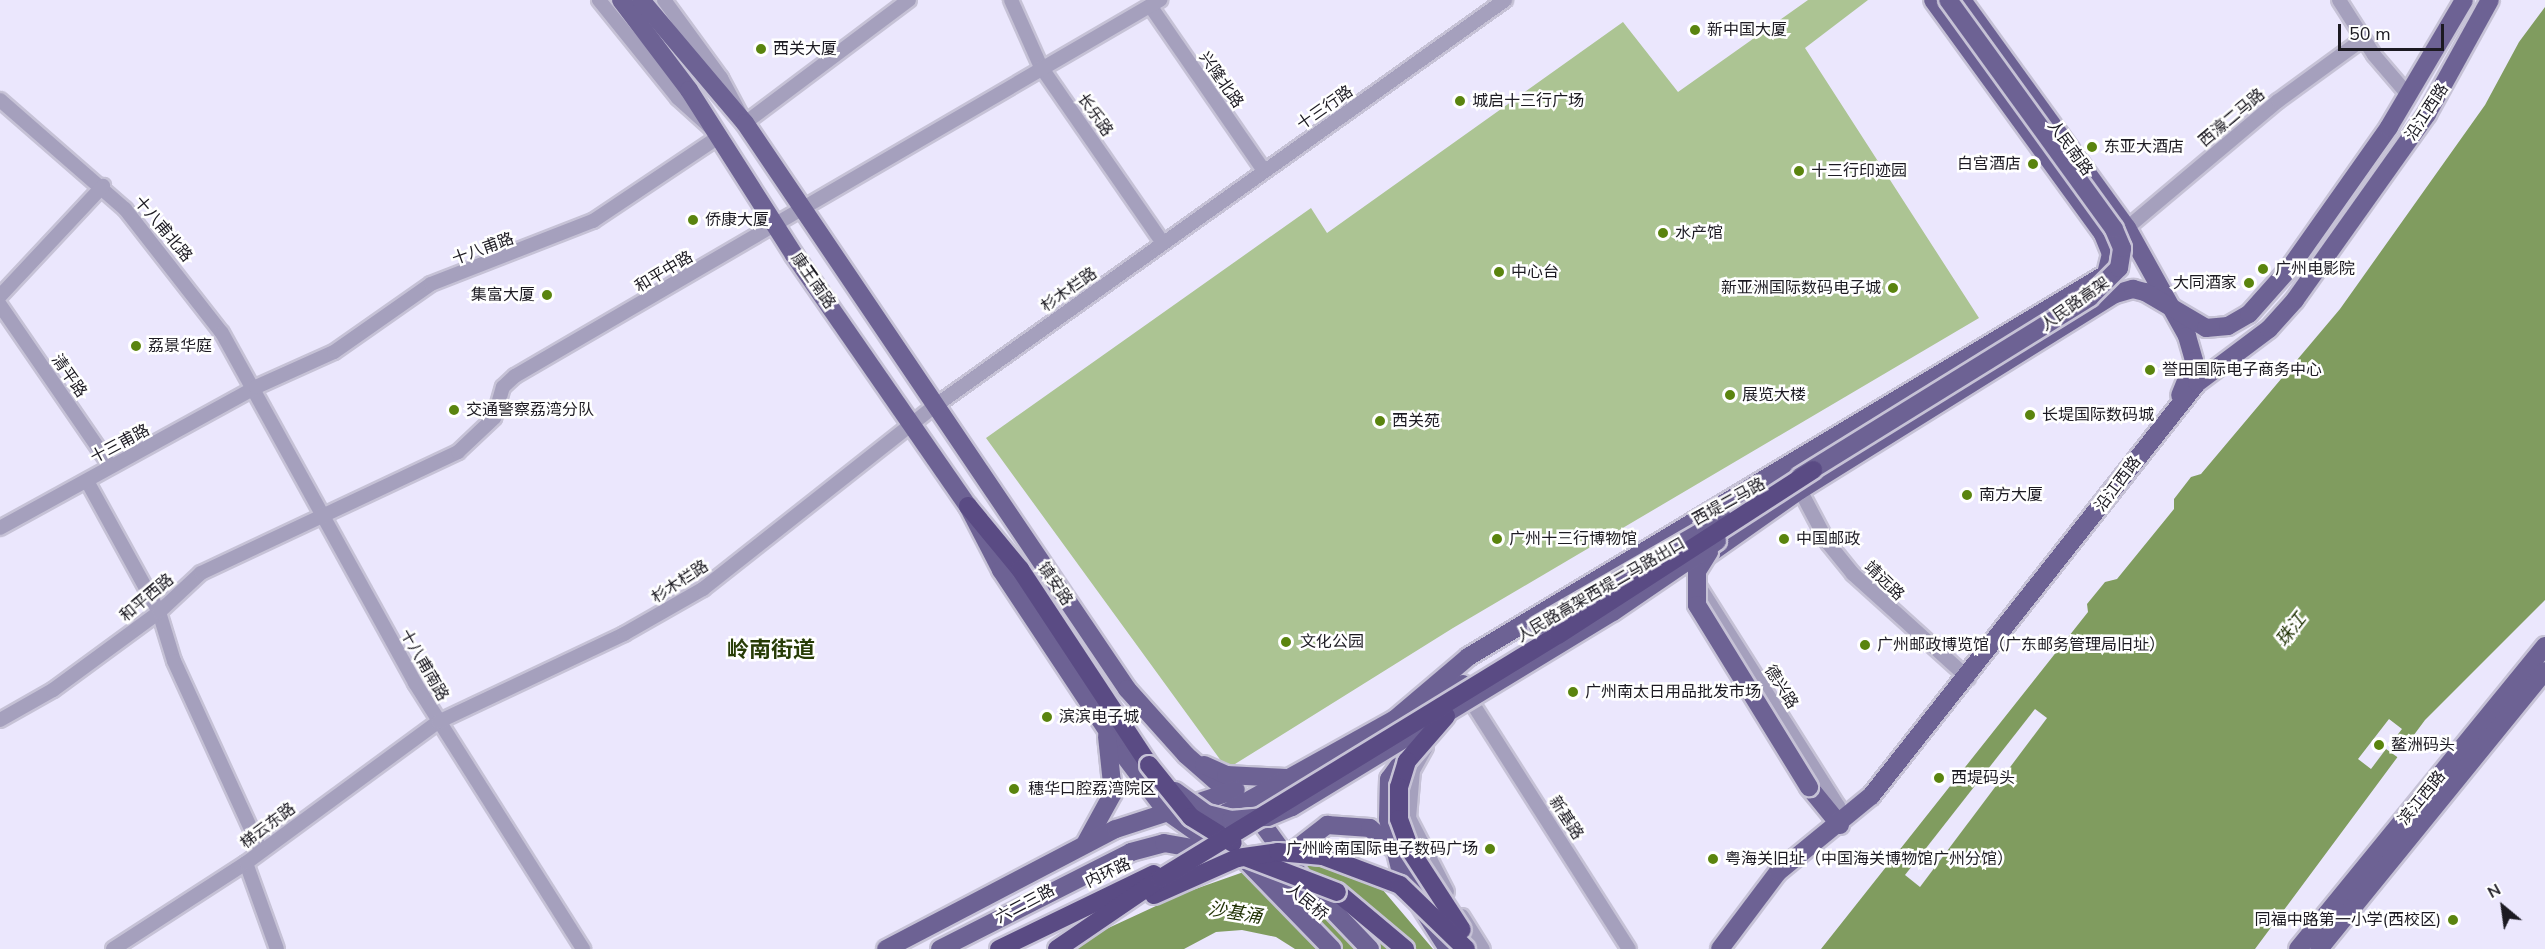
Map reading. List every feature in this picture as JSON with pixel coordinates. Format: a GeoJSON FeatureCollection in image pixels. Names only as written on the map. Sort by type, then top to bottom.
{"type":"FeatureCollection","features":[{"type":"Feature","properties":{"kind":"highway"},"geometry":{"type":"LineString","coordinates":[[1057,949],[1161,878],[1558,635],[1813,470]]}},
{"type":"Feature","properties":{"kind":"highway"},"geometry":{"type":"LineString","coordinates":[[968,506],[1069,643],[1173,799],[1201,824],[1337,892]]}},
{"type":"Feature","properties":{"kind":"highway"},"geometry":{"type":"LineString","coordinates":[[1446,719],[1407,761],[1399,787],[1399,819],[1410,850],[1475,949]]}},
{"type":"Feature","properties":{"kind":"highway"},"geometry":{"type":"LineString","coordinates":[[1062,949],[1205,869],[1278,852],[1341,860],[1385,876],[1415,895],[1466,949]]}},
{"type":"Feature","properties":{"kind":"highway","name":"内环路"},"geometry":{"type":"LineString","coordinates":[[999,949],[1120,887],[1206,858],[1248,858],[1337,892],[1405,949]]}},
{"type":"Feature","properties":{"kind":"main road","name":"康王南路"},"geometry":{"type":"LineString","coordinates":[[621,0],[720,136],[774,225],[911,424]]}},
{"type":"Feature","properties":{"kind":"main road","name":"康王南路"},"geometry":{"type":"LineString","coordinates":[[641,0],[745,123],[935,406]]}},
{"type":"Feature","properties":{"kind":"main road","name":"人民南路"},"geometry":{"type":"LineString","coordinates":[[1932,0],[2103,234],[2111,254],[2098,293]]}},
{"type":"Feature","properties":{"kind":"main road","name":"人民路高架"},"geometry":{"type":"LineString","coordinates":[[1813,470],[2090,297],[2119,268],[2122,248],[2114,229],[1948,0]]}},
{"type":"Feature","properties":{"kind":"main road","name":"人民南路"},"geometry":{"type":"LineString","coordinates":[[1962,0],[2127,228],[2194,351],[2188,381],[2163,425]]}},
{"type":"Feature","properties":{"kind":"main road","name":"沿江西路"},"geometry":{"type":"LineString","coordinates":[[2098,293],[2133,288],[2168,303],[2206,328],[2228,326],[2249,314],[2289,269],[2409,96],[2464,0]]}},
{"type":"Feature","properties":{"kind":"main road","name":"沿江西路"},"geometry":{"type":"LineString","coordinates":[[1720,949],[1778,872],[1840,825],[1871,796],[1968,678],[2197,383],[2268,329],[2295,300],[2427,114],[2490,0]]}},
{"type":"Feature","properties":{"kind":"main road","name":"西堤二马路"},"geometry":{"type":"LineString","coordinates":[[1446,719],[1474,706],[1689,569],[1800,490],[2098,293]]}},
{"type":"Feature","properties":{"kind":"main road","name":"西堤二马路"},"geometry":{"type":"LineString","coordinates":[[1166,811],[1233,801],[1291,778],[1395,719],[1468,657],[1725,505],[2098,293]]}},
{"type":"Feature","properties":{"kind":"main road","name":"镇安路"},"geometry":{"type":"LineString","coordinates":[[935,406],[1113,670],[1186,755],[1233,801]]}},
{"type":"Feature","properties":{"kind":"main road"},"geometry":{"type":"LineString","coordinates":[[911,424],[968,506],[1001,570],[1106,730],[1166,811],[1248,867]]}},
{"type":"Feature","properties":{"kind":"main road"},"geometry":{"type":"LineString","coordinates":[[1149,765],[1207,814],[1255,819],[1302,802],[1446,719],[1666,578],[1813,470]]}},
{"type":"Feature","properties":{"kind":"main road","name":"人民路高架西堤二马路出口"},"geometry":{"type":"LineString","coordinates":[[1395,719],[1538,626],[1813,470]]}},
{"type":"Feature","properties":{"kind":"main road"},"geometry":{"type":"LineString","coordinates":[[1395,719],[1480,674],[1650,569],[1725,505]]}},
{"type":"Feature","properties":{"kind":"main road"},"geometry":{"type":"LineString","coordinates":[[1728,533],[1697,571],[1697,605],[1809,787],[1840,825]]}},
{"type":"Feature","properties":{"kind":"main road"},"geometry":{"type":"LineString","coordinates":[[1650,569],[1689,569]]}},
{"type":"Feature","properties":{"kind":"main road","name":"滨江西路"},"geometry":{"type":"LineString","coordinates":[[2298,949],[2545,646]]}},
{"type":"Feature","properties":{"kind":"main road","name":"滨江西路"},"geometry":{"type":"LineString","coordinates":[[2319,949],[2545,671]]}},
{"type":"Feature","properties":{"kind":"main road"},"geometry":{"type":"LineString","coordinates":[[1446,719],[1410,749],[1389,779],[1386,809],[1407,887],[1448,949]]}},
{"type":"Feature","properties":{"kind":"main road"},"geometry":{"type":"LineString","coordinates":[[1084,846],[1113,793],[1106,730]]}},
{"type":"Feature","properties":{"kind":"main road"},"geometry":{"type":"LineString","coordinates":[[1186,755],[1226,775],[1291,778]]}},
{"type":"Feature","properties":{"kind":"main road"},"geometry":{"type":"LineString","coordinates":[[1233,801],[1221,827],[1248,867]]}},
{"type":"Feature","properties":{"kind":"main road","name":"人民桥"},"geometry":{"type":"LineString","coordinates":[[1233,801],[1287,856],[1370,949]]}},
{"type":"Feature","properties":{"kind":"main road","name":"六二三路"},"geometry":{"type":"LineString","coordinates":[[886,949],[1084,846],[1166,811]]}},
{"type":"Feature","properties":{"kind":"main road"},"geometry":{"type":"LineString","coordinates":[[1287,856],[1314,832],[1342,822],[1370,828],[1396,851],[1437,908],[1456,949]]}},
{"type":"Feature","properties":{"kind":"main road","name":"六二三路"},"geometry":{"type":"LineString","coordinates":[[940,949],[1054,888],[1131,852],[1164,843],[1202,847],[1248,867]]}},
{"type":"Feature","properties":{"kind":"main road"},"geometry":{"type":"LineString","coordinates":[[1043,867],[1054,888]]}},
{"type":"Feature","properties":{"kind":"main road","name":"人民桥"},"geometry":{"type":"LineString","coordinates":[[1248,867],[1268,880],[1297,889],[1359,949]]}},
{"type":"Feature","properties":{"kind":"main road"},"geometry":{"type":"LineString","coordinates":[[1268,880],[1332,949]]}},
{"type":"Feature","properties":{"kind":"street","name":"康王南路"},"geometry":{"type":"LineString","coordinates":[[599,0],[678,98],[720,136]]}},
{"type":"Feature","properties":{"kind":"street","name":"康王南路"},"geometry":{"type":"LineString","coordinates":[[664,0],[721,78],[745,123]]}},
{"type":"Feature","properties":{"kind":"street"},"geometry":{"type":"LineString","coordinates":[[745,123],[909,0]]}},
{"type":"Feature","properties":{"kind":"street","name":"长乐路"},"geometry":{"type":"LineString","coordinates":[[1011,0],[1041,67],[1163,243]]}},
{"type":"Feature","properties":{"kind":"street","name":"十三行路"},"geometry":{"type":"LineString","coordinates":[[1163,243],[1505,0]]}},
{"type":"Feature","properties":{"kind":"street"},"geometry":{"type":"LineString","coordinates":[[2339,0],[2363,39],[2409,96]]}},
{"type":"Feature","properties":{"kind":"street","name":"和平中路"},"geometry":{"type":"LineString","coordinates":[[324,517],[458,452],[494,418],[504,387],[515,376],[1041,67],[1156,4]]}},
{"type":"Feature","properties":{"kind":"street","name":"兴隆北路"},"geometry":{"type":"LineString","coordinates":[[1156,4],[1264,171]]}},
{"type":"Feature","properties":{"kind":"street","name":"西濠二马路"},"geometry":{"type":"LineString","coordinates":[[2127,228],[2286,95],[2363,39]]}},
{"type":"Feature","properties":{"kind":"street","name":"十八甫北路"},"geometry":{"type":"LineString","coordinates":[[0,100],[21,112],[104,186],[193,292],[256,387]]}},
{"type":"Feature","properties":{"kind":"street","name":"十八甫路"},"geometry":{"type":"LineString","coordinates":[[256,387],[341,348],[431,285],[593,221],[720,136]]}},
{"type":"Feature","properties":{"kind":"street"},"geometry":{"type":"LineString","coordinates":[[0,296],[104,186]]}},
{"type":"Feature","properties":{"kind":"street","name":"杉木栏路"},"geometry":{"type":"LineString","coordinates":[[438,722],[678,605],[935,406],[1163,243]]}},
{"type":"Feature","properties":{"kind":"street","name":"清平路"},"geometry":{"type":"LineString","coordinates":[[0,305],[110,465]]}},
{"type":"Feature","properties":{"kind":"street","name":"十三甫路"},"geometry":{"type":"LineString","coordinates":[[0,528],[87,481],[110,465],[256,387]]}},
{"type":"Feature","properties":{"kind":"street","name":"十八甫南路"},"geometry":{"type":"LineString","coordinates":[[256,387],[324,517],[438,722],[583,949]]}},
{"type":"Feature","properties":{"kind":"street"},"geometry":{"type":"LineString","coordinates":[[87,481],[159,612],[174,661],[261,851]]}},
{"type":"Feature","properties":{"kind":"street","name":"靖远路"},"geometry":{"type":"LineString","coordinates":[[1800,490],[1828,543],[1853,574],[1968,678]]}},
{"type":"Feature","properties":{"kind":"street","name":"和平西路"},"geometry":{"type":"LineString","coordinates":[[0,720],[53,690],[159,612],[201,573],[324,517]]}},
{"type":"Feature","properties":{"kind":"street","name":"德兴路"},"geometry":{"type":"LineString","coordinates":[[1689,569],[1838,806],[1840,825]]}},
{"type":"Feature","properties":{"kind":"street","name":"新基路"},"geometry":{"type":"LineString","coordinates":[[1474,706],[1629,949]]}},
{"type":"Feature","properties":{"kind":"street"},"geometry":{"type":"LineString","coordinates":[[1446,719],[1413,771],[1409,818],[1483,949]]}},
{"type":"Feature","properties":{"kind":"street","name":"梯云东路"},"geometry":{"type":"LineString","coordinates":[[113,949],[246,863],[438,722]]}},
{"type":"Feature","properties":{"kind":"street"},"geometry":{"type":"LineString","coordinates":[[246,863],[277,949]]}},
{"type":"Feature","properties":{"kind":"shaded area","name":"文化公园"},"geometry":{"type":"Polygon","coordinates":[[[1808,0],[1868,0],[1805,48],[1979,318],[1453,628],[1227,769],[986,438],[1311,208],[1327,233],[1623,22],[1678,92],[1808,0]]]}},
{"type":"Feature","properties":{"kind":"water","name":"珠江"},"geometry":{"type":"Polygon","coordinates":[[[2545,7],[2545,600],[2425,720],[2255,949],[1821,949],[2088,612],[2087,604],[2105,582],[2117,579],[2174,509],[2174,499],[2191,477],[2201,474],[2340,309],[2485,105],[2519,42],[2545,7]]]}},
{"type":"Feature","properties":{"kind":"water","name":"沙基涌"},"geometry":{"type":"Polygon","coordinates":[[[1320,845],[1354,856],[1433,949],[1295,949],[1276,937],[1242,930],[1216,932],[1184,949],[1063,949],[1184,893],[1320,845]]]}},
{"type":"Feature","properties":{"kind":"pier"},"geometry":{"type":"Polygon","coordinates":[[[2035,709],[2047,718],[1920,887],[1905,875],[2035,709]]]}},
{"type":"Feature","properties":{"kind":"pier","name":"鳌洲码头"},"geometry":{"type":"Polygon","coordinates":[[[2389,719],[2402,729],[2392,742],[2405,753],[2400,759],[2386,749],[2371,769],[2358,759],[2389,719]]]}},
{"type":"Feature","properties":{"kind":"place","name":"新中国大厦"},"geometry":{"type":"Point","coordinates":[1695,30]}},
{"type":"Feature","properties":{"kind":"place","name":"西关大厦"},"geometry":{"type":"Point","coordinates":[761,49]}},
{"type":"Feature","properties":{"kind":"place","name":"城启十三行广场"},"geometry":{"type":"Point","coordinates":[1460,101]}},
{"type":"Feature","properties":{"kind":"place","name":"东亚大酒店"},"geometry":{"type":"Point","coordinates":[2092,147]}},
{"type":"Feature","properties":{"kind":"place","name":"白宫酒店"},"geometry":{"type":"Point","coordinates":[2033,164]}},
{"type":"Feature","properties":{"kind":"place","name":"十三行印迹园"},"geometry":{"type":"Point","coordinates":[1799,171]}},
{"type":"Feature","properties":{"kind":"place","name":"侨康大厦"},"geometry":{"type":"Point","coordinates":[693,220]}},
{"type":"Feature","properties":{"kind":"place","name":"水产馆"},"geometry":{"type":"Point","coordinates":[1663,233]}},
{"type":"Feature","properties":{"kind":"place","name":"广州电影院"},"geometry":{"type":"Point","coordinates":[2263,269]}},
{"type":"Feature","properties":{"kind":"place","name":"中心台"},"geometry":{"type":"Point","coordinates":[1499,272]}},
{"type":"Feature","properties":{"kind":"place","name":"大同酒家"},"geometry":{"type":"Point","coordinates":[2249,283]}},
{"type":"Feature","properties":{"kind":"place","name":"新亚洲国际数码电子城"},"geometry":{"type":"Point","coordinates":[1893,288]}},
{"type":"Feature","properties":{"kind":"place","name":"集富大厦"},"geometry":{"type":"Point","coordinates":[547,295]}},
{"type":"Feature","properties":{"kind":"place","name":"荔景华庭"},"geometry":{"type":"Point","coordinates":[136,346]}},
{"type":"Feature","properties":{"kind":"place","name":"誉田国际电子商务中心"},"geometry":{"type":"Point","coordinates":[2150,370]}},
{"type":"Feature","properties":{"kind":"place","name":"展览大楼"},"geometry":{"type":"Point","coordinates":[1730,395]}},
{"type":"Feature","properties":{"kind":"place","name":"交通警察荔湾分队"},"geometry":{"type":"Point","coordinates":[454,410]}},
{"type":"Feature","properties":{"kind":"place","name":"长堤国际数码城"},"geometry":{"type":"Point","coordinates":[2030,415]}},
{"type":"Feature","properties":{"kind":"place","name":"西关苑"},"geometry":{"type":"Point","coordinates":[1380,421]}},
{"type":"Feature","properties":{"kind":"place","name":"南方大厦"},"geometry":{"type":"Point","coordinates":[1967,495]}},
{"type":"Feature","properties":{"kind":"place","name":"广州十三行博物馆"},"geometry":{"type":"Point","coordinates":[1497,539]}},
{"type":"Feature","properties":{"kind":"place","name":"中国邮政"},"geometry":{"type":"Point","coordinates":[1784,539]}},
{"type":"Feature","properties":{"kind":"place","name":"文化公园"},"geometry":{"type":"Point","coordinates":[1286,642]}},
{"type":"Feature","properties":{"kind":"place","name":"广州邮政博览馆（广东邮务管理局旧址）"},"geometry":{"type":"Point","coordinates":[1865,645]}},
{"type":"Feature","properties":{"kind":"place","name":"广州南太日用品批发市场"},"geometry":{"type":"Point","coordinates":[1573,692]}},
{"type":"Feature","properties":{"kind":"place","name":"滨滨电子城"},"geometry":{"type":"Point","coordinates":[1047,717]}},
{"type":"Feature","properties":{"kind":"place","name":"鳌洲码头"},"geometry":{"type":"Point","coordinates":[2379,745]}},
{"type":"Feature","properties":{"kind":"place","name":"西堤码头"},"geometry":{"type":"Point","coordinates":[1939,778]}},
{"type":"Feature","properties":{"kind":"place","name":"穗华口腔荔湾院区"},"geometry":{"type":"Point","coordinates":[1014,789]}},
{"type":"Feature","properties":{"kind":"place","name":"广州岭南国际电子数码广场"},"geometry":{"type":"Point","coordinates":[1490,849]}},
{"type":"Feature","properties":{"kind":"place","name":"粤海关旧址（中国海关博物馆广州分馆）"},"geometry":{"type":"Point","coordinates":[1713,859]}},
{"type":"Feature","properties":{"kind":"place","name":"同福中路第一小学(西校区)"},"geometry":{"type":"Point","coordinates":[2453,920]}},
{"type":"Feature","properties":{"kind":"district","name":"岭南街道"},"geometry":{"type":"Point","coordinates":[771,651]}}]}
